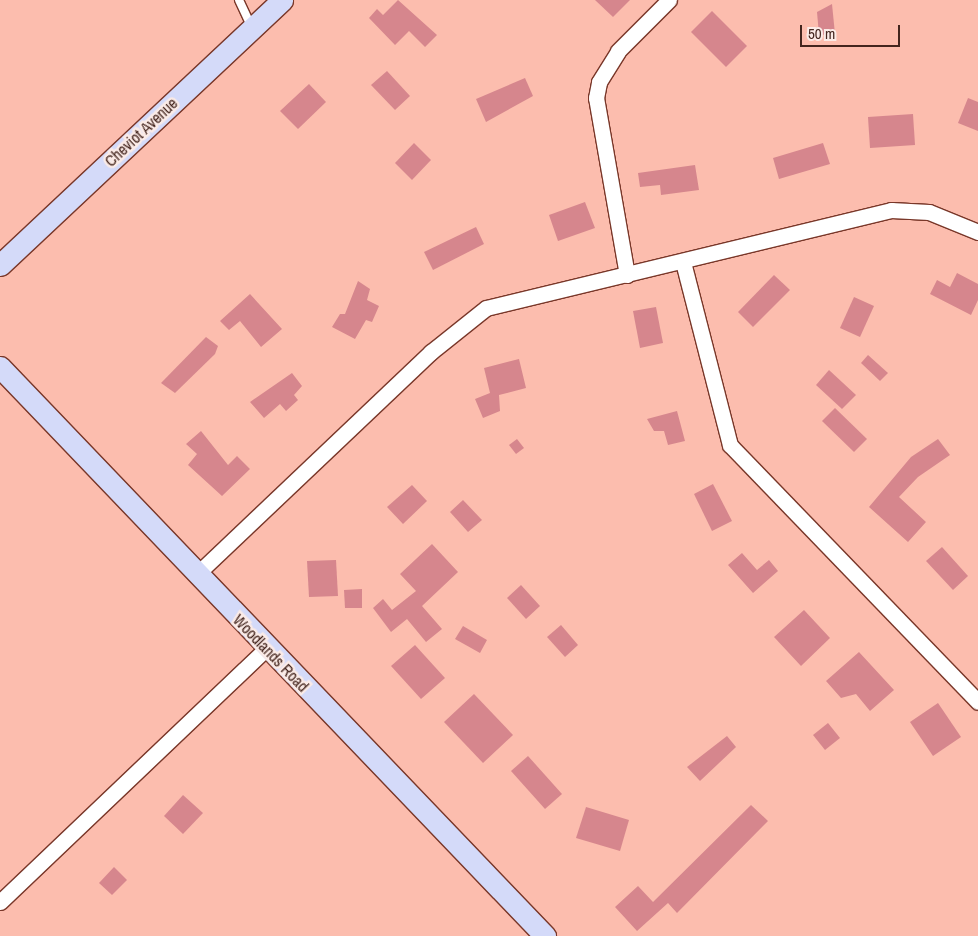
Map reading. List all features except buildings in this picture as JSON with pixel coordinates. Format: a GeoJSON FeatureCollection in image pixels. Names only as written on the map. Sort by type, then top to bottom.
{"type":"FeatureCollection","features":[{"type":"Feature","properties":{"kind":"street","name":"Cheviot Avenue"},"geometry":{"type":"LineString","coordinates":[[0,264],[282,0]]}},
{"type":"Feature","properties":{"kind":"street"},"geometry":{"type":"LineString","coordinates":[[627,275],[596,98],[599,82],[618,51],[669,0]]}},
{"type":"Feature","properties":{"kind":"street"},"geometry":{"type":"LineString","coordinates":[[196,575],[476,314],[498,304],[683,262],[891,210],[929,212],[978,232]]}},
{"type":"Feature","properties":{"kind":"street"},"geometry":{"type":"LineString","coordinates":[[683,262],[730,445],[978,702]]}},
{"type":"Feature","properties":{"kind":"street","name":"Woodlands Road"},"geometry":{"type":"LineString","coordinates":[[0,367],[266,649],[544,936]]}},
{"type":"Feature","properties":{"kind":"street"},"geometry":{"type":"LineString","coordinates":[[0,902],[266,649]]}},
{"type":"Feature","properties":{"kind":"lane"},"geometry":{"type":"LineString","coordinates":[[239,0],[252,28]]}}]}
